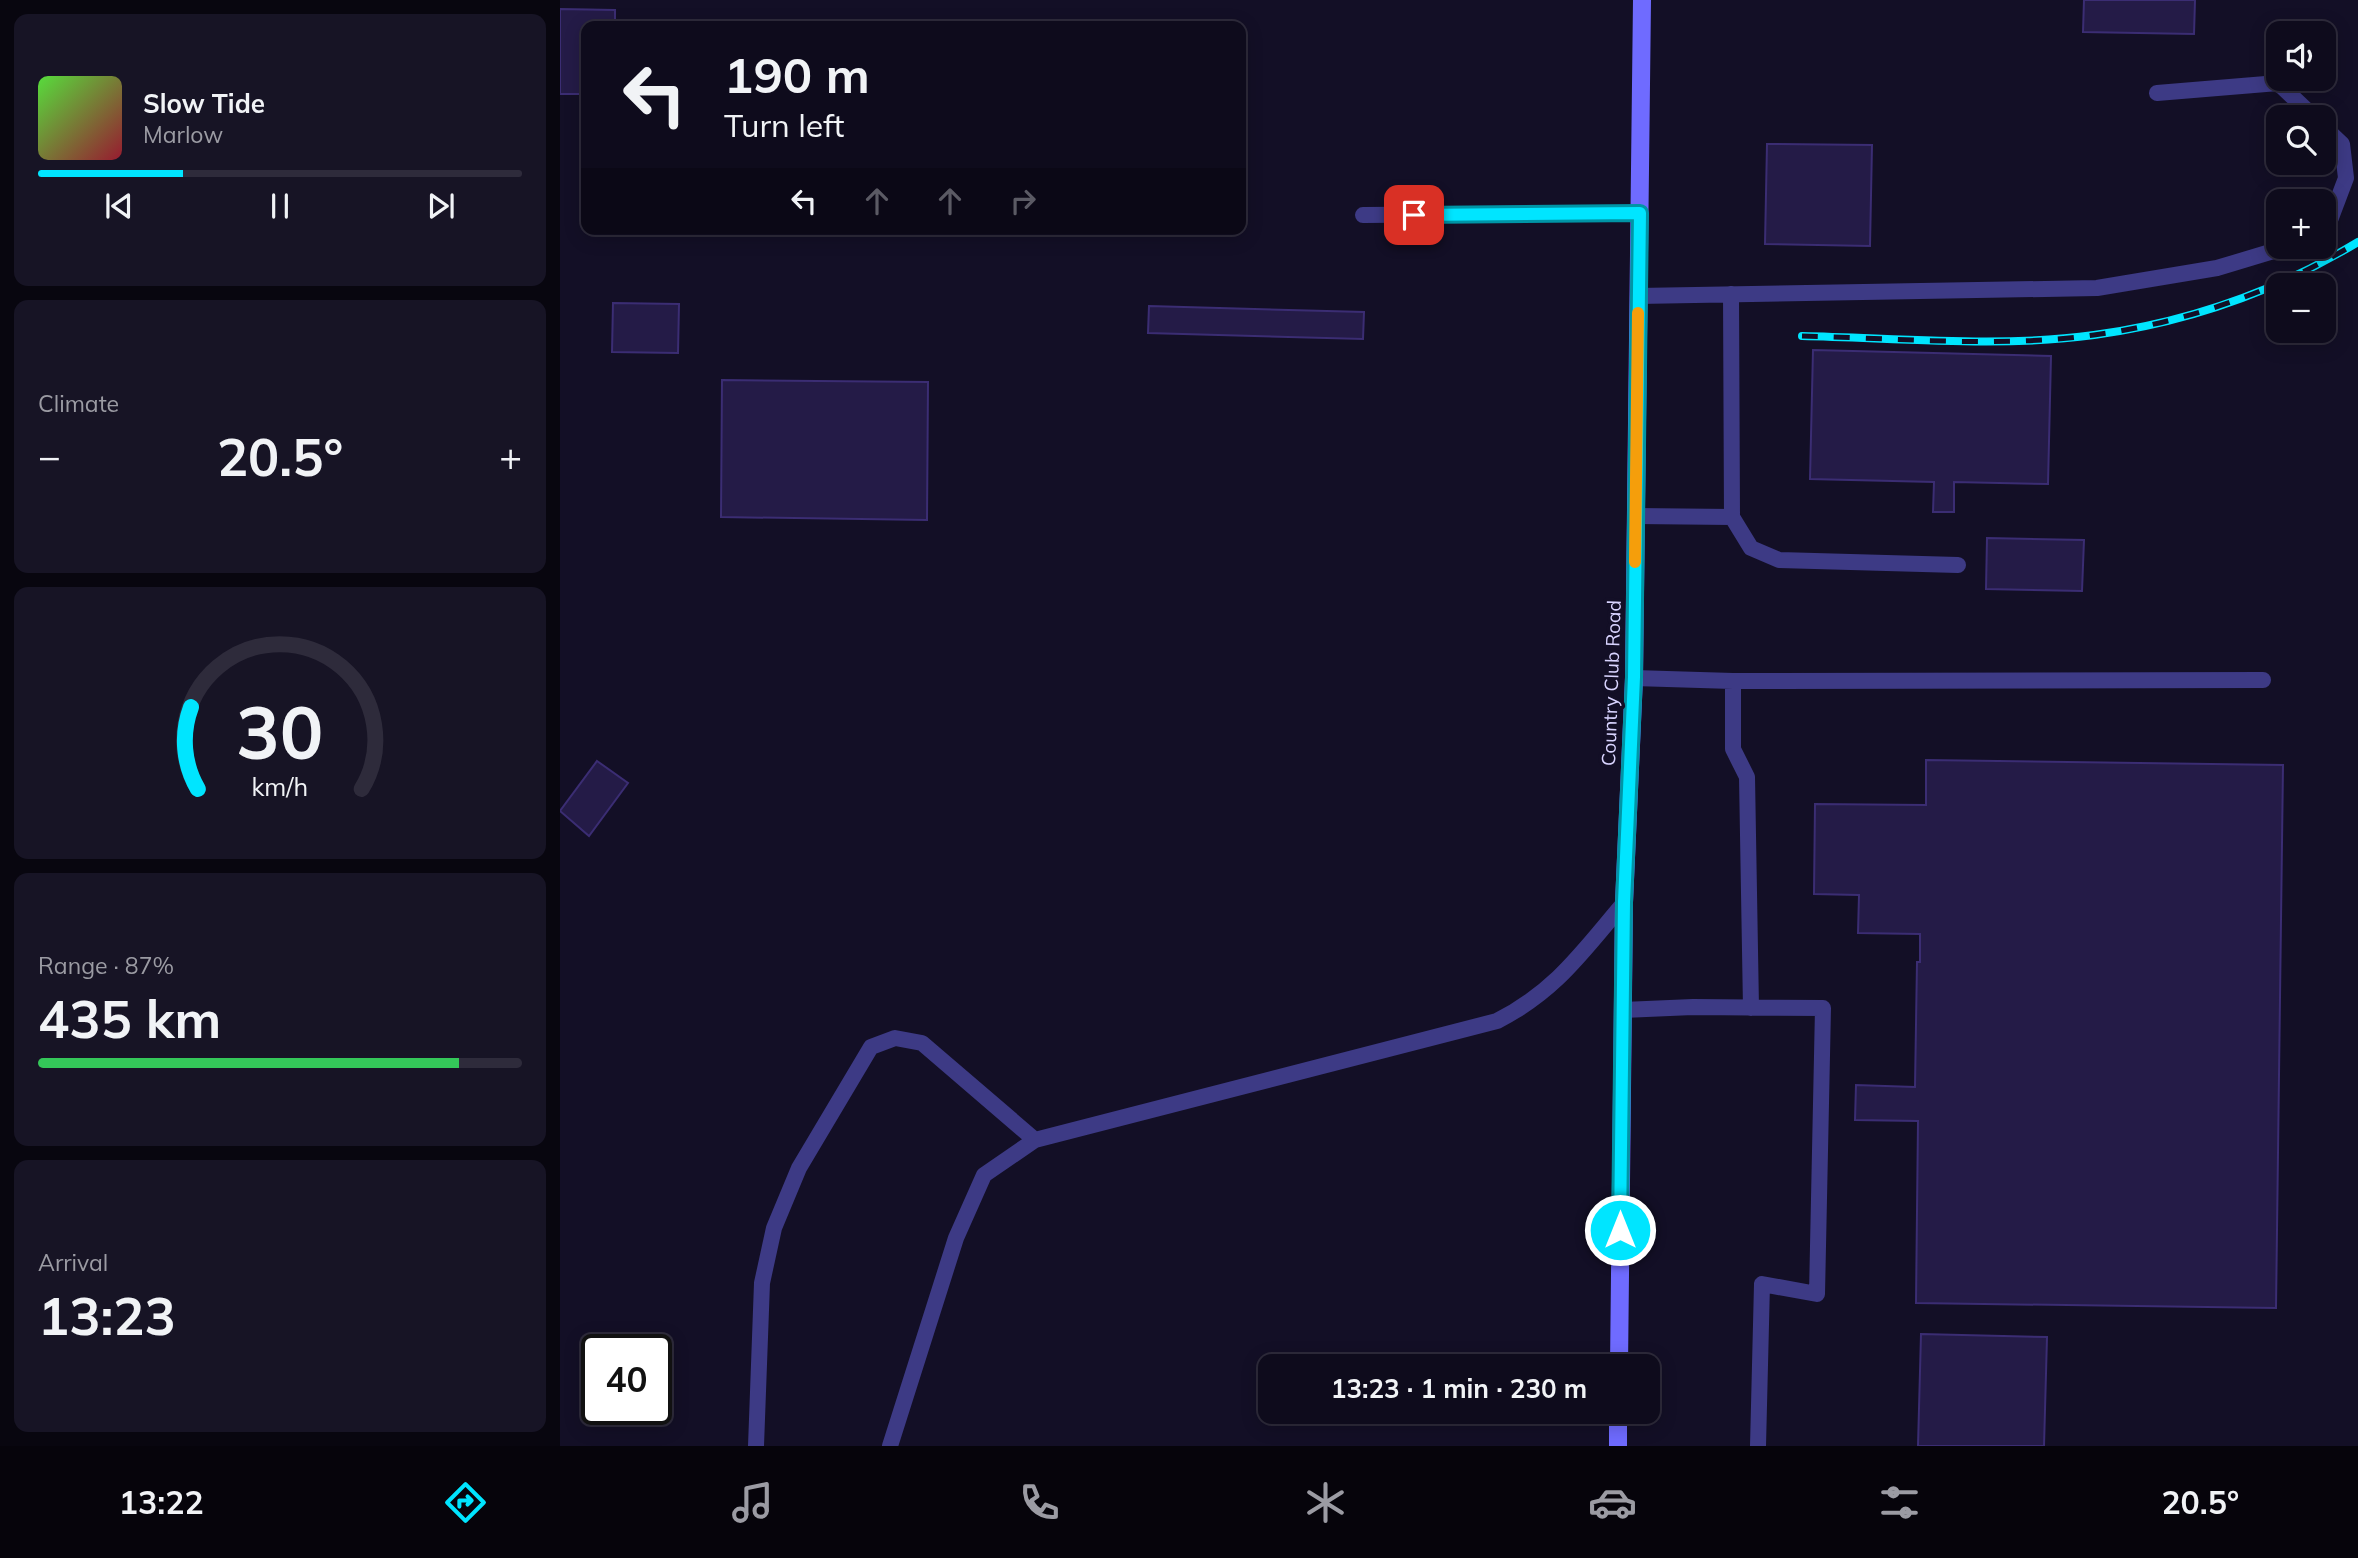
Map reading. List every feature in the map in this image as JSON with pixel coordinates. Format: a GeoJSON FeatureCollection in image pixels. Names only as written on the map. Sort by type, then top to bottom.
{"type":"FeatureCollection","features":[{"type":"Feature","properties":{"kind":"street","name":"Country Club Road"},"geometry":{"type":"LineString","coordinates":[[1619,1354],[1624,902],[1634,677],[1642,0]]}},
{"type":"Feature","properties":{"kind":"street"},"geometry":{"type":"LineString","coordinates":[[1618,1424],[1618,1446]]}},
{"type":"Feature","properties":{"kind":"lane"},"geometry":{"type":"LineString","coordinates":[[2157,93],[2278,83],[2301,105]]}},
{"type":"Feature","properties":{"kind":"lane"},"geometry":{"type":"LineString","coordinates":[[2336,138],[2342,144],[2346,178],[2336,204]]}},
{"type":"Feature","properties":{"kind":"lane"},"geometry":{"type":"LineString","coordinates":[[1363,215],[1640,213]]}},
{"type":"Feature","properties":{"kind":"lane"},"geometry":{"type":"LineString","coordinates":[[1638,296],[2097,288],[2217,268],[2266,253]]}},
{"type":"Feature","properties":{"kind":"lane"},"geometry":{"type":"LineString","coordinates":[[1731,294],[1732,517],[1751,548],[1779,560],[1958,565]]}},
{"type":"Feature","properties":{"kind":"lane"},"geometry":{"type":"LineString","coordinates":[[1636,516],[1732,517]]}},
{"type":"Feature","properties":{"kind":"lane"},"geometry":{"type":"LineString","coordinates":[[1634,677],[1733,681],[2263,680]]}},
{"type":"Feature","properties":{"kind":"lane"},"geometry":{"type":"LineString","coordinates":[[1733,681],[1733,749],[1747,777],[1751,1007]]}},
{"type":"Feature","properties":{"kind":"lane"},"geometry":{"type":"LineString","coordinates":[[890,1446],[956,1238],[984,1175],[1035,1140],[1497,1021],[1529,1005],[1552,987],[1624,902]]}},
{"type":"Feature","properties":{"kind":"lane"},"geometry":{"type":"LineString","coordinates":[[1623,1010],[1823,1008],[1817,1294],[1762,1284],[1758,1446]]}},
{"type":"Feature","properties":{"kind":"lane"},"geometry":{"type":"LineString","coordinates":[[756,1446],[762,1283],[774,1227],[799,1168],[871,1047],[895,1038],[922,1044],[1035,1140]]}},
{"type":"Feature","properties":{"kind":"building"},"geometry":{"type":"Polygon","coordinates":[[[2084,0],[2195,0],[2194,34],[2083,32],[2084,0]]]}},
{"type":"Feature","properties":{"kind":"building"},"geometry":{"type":"Polygon","coordinates":[[[560,9],[615,10],[615,21],[581,21],[581,94],[560,94],[560,9]]]}},
{"type":"Feature","properties":{"kind":"building"},"geometry":{"type":"Polygon","coordinates":[[[1767,144],[1872,145],[1870,246],[1765,244],[1767,144]]]}},
{"type":"Feature","properties":{"kind":"building"},"geometry":{"type":"Polygon","coordinates":[[[613,303],[679,304],[678,353],[612,352],[613,303]]]}},
{"type":"Feature","properties":{"kind":"building"},"geometry":{"type":"Polygon","coordinates":[[[1149,306],[1364,312],[1363,339],[1148,333],[1149,306]]]}},
{"type":"Feature","properties":{"kind":"building"},"geometry":{"type":"Polygon","coordinates":[[[1813,350],[2051,356],[2048,484],[1954,482],[1954,512],[1933,512],[1934,482],[1810,479],[1813,350]]]}},
{"type":"Feature","properties":{"kind":"building"},"geometry":{"type":"Polygon","coordinates":[[[722,380],[928,382],[927,520],[721,517],[722,380]]]}},
{"type":"Feature","properties":{"kind":"building"},"geometry":{"type":"Polygon","coordinates":[[[1987,538],[2084,540],[2082,591],[1986,589],[1987,538]]]}},
{"type":"Feature","properties":{"kind":"building"},"geometry":{"type":"Polygon","coordinates":[[[1926,760],[2283,765],[2276,1308],[1916,1303],[1918,1121],[1855,1120],[1856,1085],[1915,1087],[1920,934],[1858,933],[1859,895],[1814,894],[1815,804],[1926,805],[1926,760]]]}},
{"type":"Feature","properties":{"kind":"building"},"geometry":{"type":"Polygon","coordinates":[[[597,761],[628,783],[589,836],[560,811],[597,761]]]}},
{"type":"Feature","properties":{"kind":"building"},"geometry":{"type":"Polygon","coordinates":[[[1921,1334],[2047,1337],[2044,1446],[1918,1446],[1921,1334]]]}},
{"type":"Feature","properties":{"kind":"railway"},"geometry":{"type":"LineString","coordinates":[[1802,336],[1986,342],[2094,335],[2164,322],[2231,302],[2296,275],[2358,242]]}},
{"type":"Feature","properties":{"kind":"slow traffic"},"geometry":{"type":"LineString","coordinates":[[1635,562],[1638,313]]}},
{"type":"Feature","properties":{"kind":"route"},"geometry":{"type":"LineString","coordinates":[[1414,215],[1640,213],[1634,677],[1624,902],[1620,1230]]}}]}
